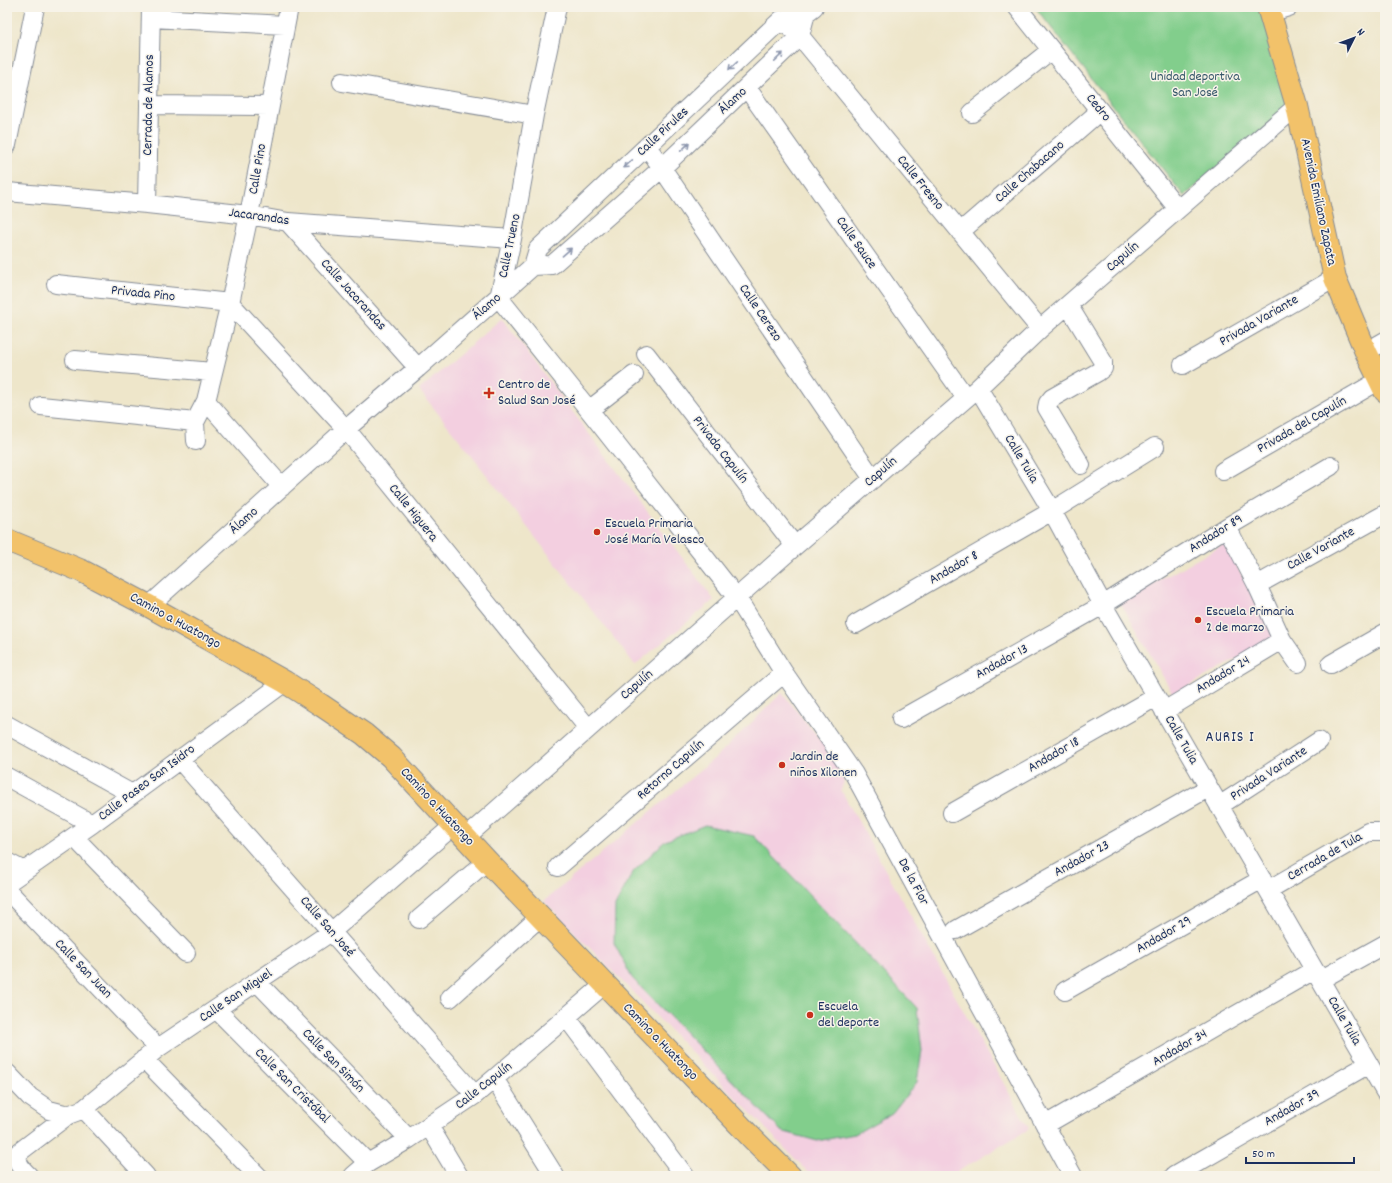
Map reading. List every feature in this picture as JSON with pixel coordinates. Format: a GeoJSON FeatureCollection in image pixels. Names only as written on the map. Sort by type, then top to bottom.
{"type":"FeatureCollection","features":[{"type":"Feature","properties":{"kind":"main road","name":"Avenida Emiliano Zapata"},"geometry":{"type":"LineString","coordinates":[[1275,9],[1335,278],[1382,386]]}},
{"type":"Feature","properties":{"kind":"main road","name":"Camino a Huatongo"},"geometry":{"type":"LineString","coordinates":[[7,540],[82,571],[149,606],[285,682],[364,734],[391,757],[459,832],[790,1176]]}},
{"type":"Feature","properties":{"kind":"street"},"geometry":{"type":"LineString","coordinates":[[7,145],[14,78],[35,7]]}},
{"type":"Feature","properties":{"kind":"street","name":"Calle Pino"},"geometry":{"type":"LineString","coordinates":[[195,422],[206,401],[250,215],[269,106],[289,7]]}},
{"type":"Feature","properties":{"kind":"street","name":"Calle Trueno"},"geometry":{"type":"LineString","coordinates":[[557,7],[534,115],[512,238],[498,298],[589,410],[737,598]]}},
{"type":"Feature","properties":{"kind":"street","name":"Cedro"},"geometry":{"type":"LineString","coordinates":[[1018,7],[1178,209]]}},
{"type":"Feature","properties":{"kind":"street"},"geometry":{"type":"LineString","coordinates":[[800,36],[810,10]]}},
{"type":"Feature","properties":{"kind":"street","name":"Calle Pirules"},"geometry":{"type":"LineString","coordinates":[[533,266],[538,249],[647,146],[781,13],[810,10]]}},
{"type":"Feature","properties":{"kind":"street"},"geometry":{"type":"LineString","coordinates":[[151,12],[285,25]]}},
{"type":"Feature","properties":{"kind":"street","name":"Cerrada de Alamos"},"geometry":{"type":"LineString","coordinates":[[147,204],[151,12]]}},
{"type":"Feature","properties":{"kind":"street","name":"Calle Fresno"},"geometry":{"type":"LineString","coordinates":[[781,13],[1040,329]]}},
{"type":"Feature","properties":{"kind":"street","name":"Álamo"},"geometry":{"type":"LineString","coordinates":[[149,606],[346,429],[418,368],[533,266],[552,264],[662,168],[800,36]]}},
{"type":"Feature","properties":{"kind":"street"},"geometry":{"type":"LineString","coordinates":[[972,113],[1051,50]]}},
{"type":"Feature","properties":{"kind":"street"},"geometry":{"type":"LineString","coordinates":[[342,82],[534,115]]}},
{"type":"Feature","properties":{"kind":"street","name":"Calle Sauce"},"geometry":{"type":"LineString","coordinates":[[747,88],[972,393]]}},
{"type":"Feature","properties":{"kind":"street"},"geometry":{"type":"LineString","coordinates":[[150,105],[269,106]]}},
{"type":"Feature","properties":{"kind":"street","name":"Capulín"},"geometry":{"type":"LineString","coordinates":[[459,832],[588,728],[972,393],[1040,329],[1297,106]]}},
{"type":"Feature","properties":{"kind":"street","name":"Calle Chabacano"},"geometry":{"type":"LineString","coordinates":[[960,232],[1100,111]]}},
{"type":"Feature","properties":{"kind":"street","name":"Calle Cerezo"},"geometry":{"type":"LineString","coordinates":[[647,146],[873,479]]}},
{"type":"Feature","properties":{"kind":"street","name":"Jacarandas"},"geometry":{"type":"LineString","coordinates":[[7,192],[147,204],[250,215],[288,222],[512,238]]}},
{"type":"Feature","properties":{"kind":"street","name":"Calle Jacarandas"},"geometry":{"type":"LineString","coordinates":[[288,222],[418,368]]}},
{"type":"Feature","properties":{"kind":"street","name":"Privada Variante"},"geometry":{"type":"LineString","coordinates":[[1183,365],[1335,278]]}},
{"type":"Feature","properties":{"kind":"street","name":"Privada Pino"},"geometry":{"type":"LineString","coordinates":[[56,284],[230,303]]}},
{"type":"Feature","properties":{"kind":"street","name":"Calle Higuera"},"geometry":{"type":"LineString","coordinates":[[230,303],[346,429],[588,728]]}},
{"type":"Feature","properties":{"kind":"street"},"geometry":{"type":"LineString","coordinates":[[1068,305],[1103,362],[1103,368],[1098,372],[1052,398],[1048,403],[1047,408],[1081,465]]}},
{"type":"Feature","properties":{"kind":"street"},"geometry":{"type":"LineString","coordinates":[[1366,352],[1385,341]]}},
{"type":"Feature","properties":{"kind":"street","name":"Privada Capulín"},"geometry":{"type":"LineString","coordinates":[[646,354],[795,546]]}},
{"type":"Feature","properties":{"kind":"street"},"geometry":{"type":"LineString","coordinates":[[75,360],[213,372]]}},
{"type":"Feature","properties":{"kind":"street"},"geometry":{"type":"LineString","coordinates":[[589,410],[634,375]]}},
{"type":"Feature","properties":{"kind":"street","name":"Privada del Capulín"},"geometry":{"type":"LineString","coordinates":[[1223,471],[1382,386]]}},
{"type":"Feature","properties":{"kind":"street","name":"Calle Tulia"},"geometry":{"type":"LineString","coordinates":[[972,393],[1052,511],[1102,605],[1369,1064],[1383,1084]]}},
{"type":"Feature","properties":{"kind":"street"},"geometry":{"type":"LineString","coordinates":[[206,401],[282,487]]}},
{"type":"Feature","properties":{"kind":"street"},"geometry":{"type":"LineString","coordinates":[[41,406],[195,422],[196,442]]}},
{"type":"Feature","properties":{"kind":"street","name":"Andador 8"},"geometry":{"type":"LineString","coordinates":[[856,624],[1052,511],[1155,447]]}},
{"type":"Feature","properties":{"kind":"street","name":"Andador 89"},"geometry":{"type":"LineString","coordinates":[[1102,605],[1227,527],[1331,466]]}},
{"type":"Feature","properties":{"kind":"street","name":"Calle Variante"},"geometry":{"type":"LineString","coordinates":[[1257,585],[1385,514]]}},
{"type":"Feature","properties":{"kind":"street"},"geometry":{"type":"LineString","coordinates":[[1227,527],[1257,585],[1282,640],[1298,663]]}},
{"type":"Feature","properties":{"kind":"street","name":"De la Flor"},"geometry":{"type":"LineString","coordinates":[[737,598],[784,673],[854,774],[1073,1176]]}},
{"type":"Feature","properties":{"kind":"street","name":"Andador 13"},"geometry":{"type":"LineString","coordinates":[[901,719],[1102,605]]}},
{"type":"Feature","properties":{"kind":"street"},"geometry":{"type":"LineString","coordinates":[[1331,664],[1385,633]]}},
{"type":"Feature","properties":{"kind":"street","name":"Andador 24"},"geometry":{"type":"LineString","coordinates":[[1160,704],[1282,640]]}},
{"type":"Feature","properties":{"kind":"street","name":"Retorno Capulín"},"geometry":{"type":"LineString","coordinates":[[558,867],[784,673]]}},
{"type":"Feature","properties":{"kind":"street","name":"Calle Paseo San Isidro"},"geometry":{"type":"LineString","coordinates":[[7,882],[74,837],[285,682]]}},
{"type":"Feature","properties":{"kind":"street","name":"Andador 18"},"geometry":{"type":"LineString","coordinates":[[952,813],[1160,704]]}},
{"type":"Feature","properties":{"kind":"street"},"geometry":{"type":"LineString","coordinates":[[7,725],[132,794]]}},
{"type":"Feature","properties":{"kind":"street","name":"Privada Variante"},"geometry":{"type":"LineString","coordinates":[[1219,806],[1319,741]]}},
{"type":"Feature","properties":{"kind":"street","name":"Calle San José"},"geometry":{"type":"LineString","coordinates":[[179,759],[475,1095]]}},
{"type":"Feature","properties":{"kind":"street"},"geometry":{"type":"LineString","coordinates":[[7,777],[92,824]]}},
{"type":"Feature","properties":{"kind":"street","name":"Andador 23"},"geometry":{"type":"LineString","coordinates":[[956,930],[1208,788]]}},
{"type":"Feature","properties":{"kind":"street","name":"Calle San Miguel"},"geometry":{"type":"LineString","coordinates":[[29,1176],[17,1160],[18,1153],[76,1112],[158,1048],[331,932],[459,832]]}},
{"type":"Feature","properties":{"kind":"street","name":"Cerrada de Tula"},"geometry":{"type":"LineString","coordinates":[[1265,885],[1368,832],[1385,832]]}},
{"type":"Feature","properties":{"kind":"street"},"geometry":{"type":"LineString","coordinates":[[74,837],[186,953]]}},
{"type":"Feature","properties":{"kind":"street"},"geometry":{"type":"LineString","coordinates":[[420,919],[487,861]]}},
{"type":"Feature","properties":{"kind":"street"},"geometry":{"type":"LineString","coordinates":[[7,862],[24,871]]}},
{"type":"Feature","properties":{"kind":"street","name":"Andador 29"},"geometry":{"type":"LineString","coordinates":[[1065,991],[1265,885]]}},
{"type":"Feature","properties":{"kind":"street","name":"Calle San Juan"},"geometry":{"type":"LineString","coordinates":[[7,890],[158,1048]]}},
{"type":"Feature","properties":{"kind":"street"},"geometry":{"type":"LineString","coordinates":[[450,998],[541,916]]}},
{"type":"Feature","properties":{"kind":"street","name":"Andador 34"},"geometry":{"type":"LineString","coordinates":[[1045,1125],[1317,975],[1385,944]]}},
{"type":"Feature","properties":{"kind":"street","name":"Calle San Simón"},"geometry":{"type":"LineString","coordinates":[[257,982],[409,1139]]}},
{"type":"Feature","properties":{"kind":"street","name":"Calle Capulín"},"geometry":{"type":"LineString","coordinates":[[359,1172],[475,1095],[495,1080],[605,984]]}},
{"type":"Feature","properties":{"kind":"street","name":"Calle San Cristóbal"},"geometry":{"type":"LineString","coordinates":[[216,1009],[359,1172]]}},
{"type":"Feature","properties":{"kind":"street"},"geometry":{"type":"LineString","coordinates":[[567,1018],[685,1176]]}},
{"type":"Feature","properties":{"kind":"street"},"geometry":{"type":"LineString","coordinates":[[144,1059],[258,1176]]}},
{"type":"Feature","properties":{"kind":"street","name":"Andador 39"},"geometry":{"type":"LineString","coordinates":[[1174,1176],[1369,1064]]}},
{"type":"Feature","properties":{"kind":"street"},"geometry":{"type":"LineString","coordinates":[[7,1073],[30,1097],[49,1110],[76,1112],[146,1176]]}},
{"type":"Feature","properties":{"kind":"street"},"geometry":{"type":"LineString","coordinates":[[495,1080],[555,1176]]}},
{"type":"Feature","properties":{"kind":"street"},"geometry":{"type":"LineString","coordinates":[[429,1126],[459,1176]]}},
{"type":"Feature","properties":{"kind":"shaded area","name":"Escuela Primaria José María Velasco"},"geometry":{"type":"Polygon","coordinates":[[[502,318],[714,600],[635,665],[479,464],[419,390],[502,318]]]}},
{"type":"Feature","properties":{"kind":"shaded area","name":"Escuela Primaria 2 de marzo"},"geometry":{"type":"Polygon","coordinates":[[[1225,544],[1276,638],[1173,694],[1120,602],[1225,544]]]}},
{"type":"Feature","properties":{"kind":"shaded area","name":"Escuela del deporte"},"geometry":{"type":"Polygon","coordinates":[[[782,693],[847,772],[841,790],[1029,1129],[950,1176],[812,1176],[544,901],[716,757],[782,693]]]}},
{"type":"Feature","properties":{"kind":"green space","name":"Unidad deportiva San José"},"geometry":{"type":"Polygon","coordinates":[[[1035,7],[1268,7],[1288,110],[1184,196],[1035,7]]]}},
{"type":"Feature","properties":{"kind":"green space"},"geometry":{"type":"Polygon","coordinates":[[[705,825],[754,836],[917,1008],[922,1051],[917,1082],[892,1113],[855,1134],[817,1141],[781,1131],[632,978],[614,943],[615,906],[633,872],[665,841],[705,825]]]}},
{"type":"Feature","properties":{"kind":"place","name":"Centro de Salud San José"},"geometry":{"type":"Point","coordinates":[489,393]}},
{"type":"Feature","properties":{"kind":"place","name":"Escuela Primaria José María Velasco"},"geometry":{"type":"Point","coordinates":[597,532]}},
{"type":"Feature","properties":{"kind":"place","name":"Escuela Primaria 2 de marzo"},"geometry":{"type":"Point","coordinates":[1198,620]}},
{"type":"Feature","properties":{"kind":"place","name":"Jardin de niños Xilonen"},"geometry":{"type":"Point","coordinates":[782,765]}},
{"type":"Feature","properties":{"kind":"place","name":"Escuela del deporte"},"geometry":{"type":"Point","coordinates":[810,1015]}},
{"type":"Feature","properties":{"kind":"district","name":"AURIS I"},"geometry":{"type":"Point","coordinates":[1230,738]}}]}
